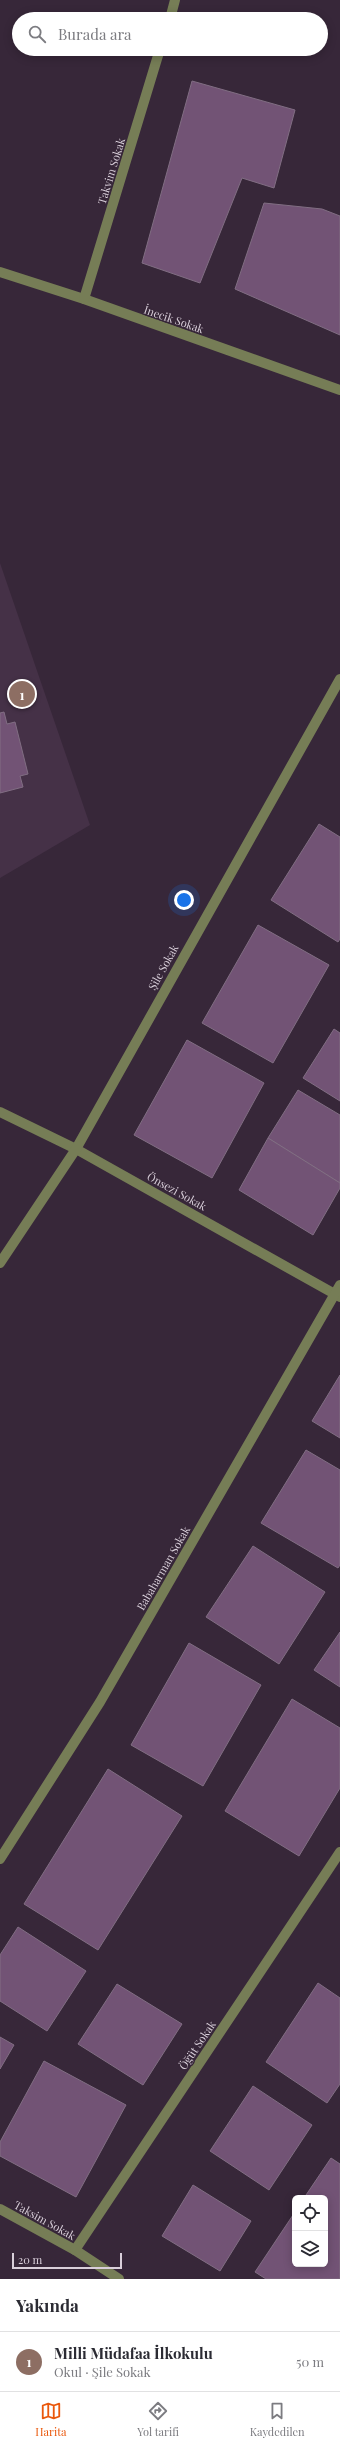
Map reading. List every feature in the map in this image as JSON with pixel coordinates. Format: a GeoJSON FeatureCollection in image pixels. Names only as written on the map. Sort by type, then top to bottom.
{"type":"FeatureCollection","features":[{"type":"Feature","properties":{"kind":"street"},"geometry":{"type":"LineString","coordinates":[[172,12],[175,0]]}},
{"type":"Feature","properties":{"kind":"street","name":"Takvim Sokak"},"geometry":{"type":"LineString","coordinates":[[84,299],[158,56]]}},
{"type":"Feature","properties":{"kind":"street","name":"İnecik Sokak"},"geometry":{"type":"LineString","coordinates":[[0,272],[84,299],[340,390]]}},
{"type":"Feature","properties":{"kind":"street","name":"Şile Sokak"},"geometry":{"type":"LineString","coordinates":[[0,1263],[76,1149],[340,679]]}},
{"type":"Feature","properties":{"kind":"street","name":"Önsezi Sokak"},"geometry":{"type":"LineString","coordinates":[[0,1112],[76,1149],[338,1292]]}},
{"type":"Feature","properties":{"kind":"street","name":"Babaharman Sokak"},"geometry":{"type":"LineString","coordinates":[[0,1859],[100,1702],[338,1292]]}},
{"type":"Feature","properties":{"kind":"street","name":"Öğüt Sokak"},"geometry":{"type":"LineString","coordinates":[[75,2250],[340,1852]]}},
{"type":"Feature","properties":{"kind":"street","name":"Taksim Sokak"},"geometry":{"type":"LineString","coordinates":[[0,2209],[75,2250],[119,2279]]}},
{"type":"Feature","properties":{"kind":"shaded area"},"geometry":{"type":"Polygon","coordinates":[[[0,563],[90,825],[0,878],[0,563]]]}},
{"type":"Feature","properties":{"kind":"building"},"geometry":{"type":"Polygon","coordinates":[[[192,81],[295,110],[274,188],[242,178],[200,283],[142,263],[192,81]]]}},
{"type":"Feature","properties":{"kind":"building"},"geometry":{"type":"Polygon","coordinates":[[[264,203],[322,209],[340,216],[340,335],[235,289],[264,203]]]}},
{"type":"Feature","properties":{"kind":"building"},"geometry":{"type":"Polygon","coordinates":[[[4,712],[7,724],[15,722],[28,774],[20,776],[23,787],[0,793],[0,713],[4,712]]]}},
{"type":"Feature","properties":{"kind":"building"},"geometry":{"type":"Polygon","coordinates":[[[319,824],[340,837],[340,939],[338,942],[271,900],[319,824]]]}},
{"type":"Feature","properties":{"kind":"building"},"geometry":{"type":"Polygon","coordinates":[[[258,925],[329,965],[273,1063],[202,1023],[258,925]]]}},
{"type":"Feature","properties":{"kind":"building"},"geometry":{"type":"Polygon","coordinates":[[[334,1029],[340,1033],[340,1101],[303,1078],[334,1029]]]}},
{"type":"Feature","properties":{"kind":"building"},"geometry":{"type":"Polygon","coordinates":[[[187,1040],[264,1083],[212,1178],[134,1135],[187,1040]]]}},
{"type":"Feature","properties":{"kind":"building"},"geometry":{"type":"Polygon","coordinates":[[[298,1090],[340,1115],[340,1183],[268,1138],[298,1090]]]}},
{"type":"Feature","properties":{"kind":"building"},"geometry":{"type":"Polygon","coordinates":[[[268,1138],[340,1183],[340,1188],[313,1235],[239,1190],[268,1138]]]}},
{"type":"Feature","properties":{"kind":"building"},"geometry":{"type":"Polygon","coordinates":[[[340,1375],[340,1438],[312,1421],[340,1375]]]}},
{"type":"Feature","properties":{"kind":"building"},"geometry":{"type":"Polygon","coordinates":[[[306,1450],[340,1470],[340,1565],[338,1568],[261,1523],[306,1450]]]}},
{"type":"Feature","properties":{"kind":"building"},"geometry":{"type":"Polygon","coordinates":[[[253,1546],[325,1592],[279,1664],[206,1617],[253,1546]]]}},
{"type":"Feature","properties":{"kind":"building"},"geometry":{"type":"Polygon","coordinates":[[[340,1632],[340,1687],[314,1670],[340,1632]]]}},
{"type":"Feature","properties":{"kind":"building"},"geometry":{"type":"Polygon","coordinates":[[[189,1643],[261,1685],[203,1786],[131,1745],[189,1643]]]}},
{"type":"Feature","properties":{"kind":"building"},"geometry":{"type":"Polygon","coordinates":[[[292,1699],[340,1728],[340,1788],[299,1856],[225,1811],[292,1699]]]}},
{"type":"Feature","properties":{"kind":"building"},"geometry":{"type":"Polygon","coordinates":[[[108,1769],[182,1816],[98,1950],[24,1904],[108,1769]]]}},
{"type":"Feature","properties":{"kind":"building"},"geometry":{"type":"Polygon","coordinates":[[[18,1927],[86,1971],[47,2031],[0,2001],[0,1955],[18,1927]]]}},
{"type":"Feature","properties":{"kind":"building"},"geometry":{"type":"Polygon","coordinates":[[[318,1983],[340,1998],[340,2084],[327,2103],[266,2062],[318,1983]]]}},
{"type":"Feature","properties":{"kind":"building"},"geometry":{"type":"Polygon","coordinates":[[[117,1984],[182,2024],[143,2085],[78,2044],[117,1984]]]}},
{"type":"Feature","properties":{"kind":"building"},"geometry":{"type":"Polygon","coordinates":[[[0,2037],[14,2045],[0,2069],[0,2037]]]}},
{"type":"Feature","properties":{"kind":"building"},"geometry":{"type":"Polygon","coordinates":[[[44,2061],[126,2105],[76,2197],[0,2156],[0,2142],[44,2061]]]}},
{"type":"Feature","properties":{"kind":"building"},"geometry":{"type":"Polygon","coordinates":[[[253,2086],[312,2125],[269,2190],[210,2151],[253,2086]]]}},
{"type":"Feature","properties":{"kind":"building"},"geometry":{"type":"Polygon","coordinates":[[[331,2158],[340,2164],[340,2279],[266,2279],[255,2272],[292,2216],[292,2267],[328,2267],[328,2195],[306,2195],[331,2158]]]}},
{"type":"Feature","properties":{"kind":"building"},"geometry":{"type":"Polygon","coordinates":[[[193,2185],[251,2221],[220,2271],[162,2236],[193,2185]]]}},
{"type":"Feature","properties":{"kind":"place","name":"Milli Müdafaa İlkokulu"},"geometry":{"type":"Point","coordinates":[22,694]}}]}
